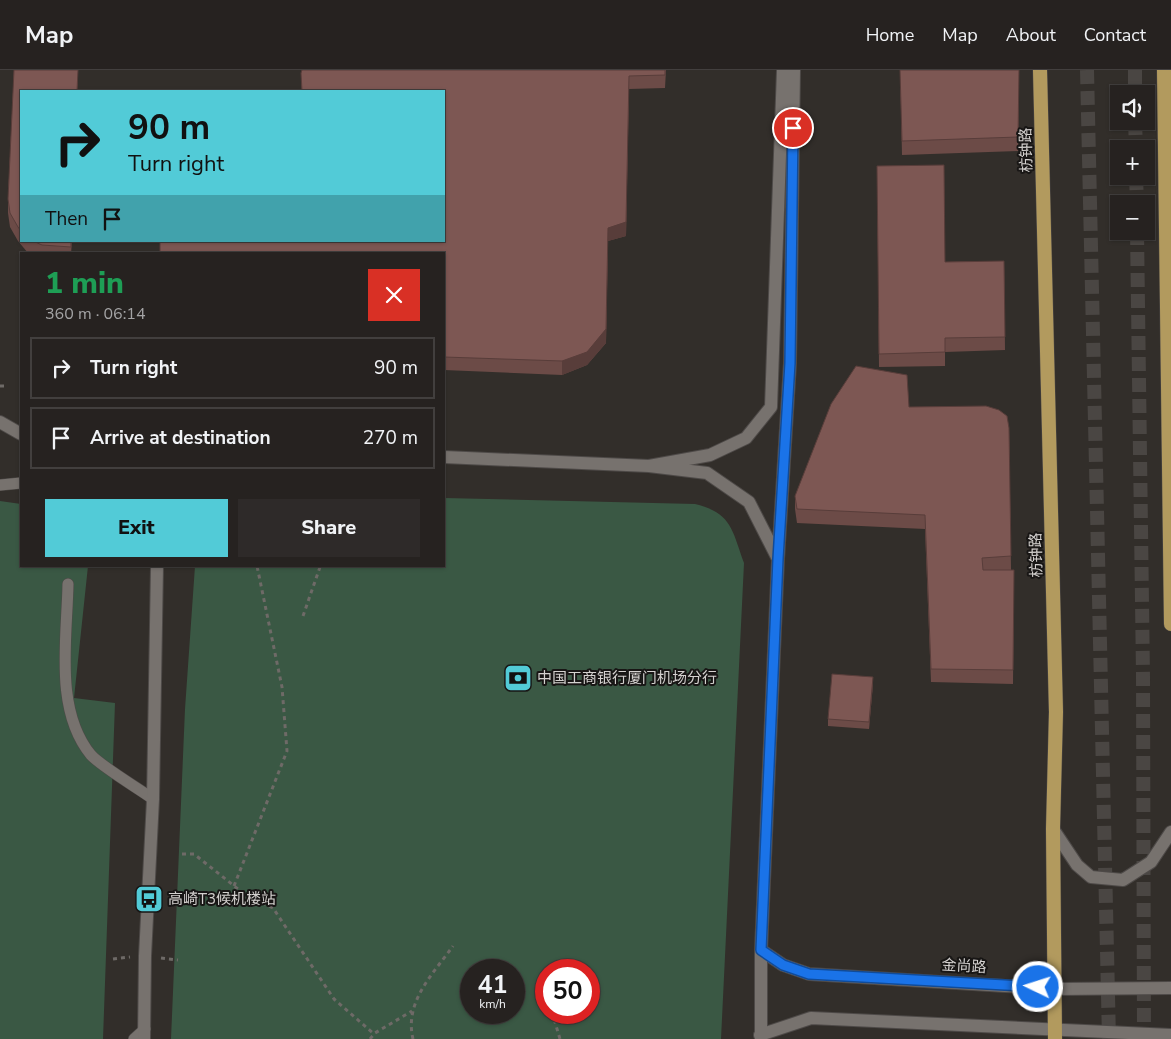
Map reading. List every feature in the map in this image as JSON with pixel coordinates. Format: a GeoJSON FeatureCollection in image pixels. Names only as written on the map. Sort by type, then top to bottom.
{"type":"FeatureCollection","features":[{"type":"Feature","properties":{"kind":"highway","name":"枋钟路"},"geometry":{"type":"LineString","coordinates":[[1040,70],[1056,712],[1052,828],[1056,989],[1055,1034]]}},
{"type":"Feature","properties":{"kind":"highway"},"geometry":{"type":"LineString","coordinates":[[1164,70],[1171,624]]}},
{"type":"Feature","properties":{"kind":"main road"},"geometry":{"type":"LineString","coordinates":[[649,466],[710,455],[746,438],[771,407],[783,70]]}},
{"type":"Feature","properties":{"kind":"main road"},"geometry":{"type":"LineString","coordinates":[[794,70],[790,363],[778,559],[761,950],[761,1037],[811,1018],[1055,1034],[1171,1035]]}},
{"type":"Feature","properties":{"kind":"main road"},"geometry":{"type":"LineString","coordinates":[[0,422],[20,433]]}},
{"type":"Feature","properties":{"kind":"main road"},"geometry":{"type":"LineString","coordinates":[[0,433],[20,434]]}},
{"type":"Feature","properties":{"kind":"main road"},"geometry":{"type":"LineString","coordinates":[[445,457],[649,466],[707,473],[749,502],[778,559]]}},
{"type":"Feature","properties":{"kind":"main road"},"geometry":{"type":"LineString","coordinates":[[145,1034],[145,956],[153,799],[157,567]]}},
{"type":"Feature","properties":{"kind":"main road"},"geometry":{"type":"LineString","coordinates":[[1052,828],[1078,865],[1091,877],[1123,880],[1151,862],[1171,832]]}},
{"type":"Feature","properties":{"kind":"main road","name":"金尚路"},"geometry":{"type":"LineString","coordinates":[[761,950],[783,965],[809,974],[1056,989],[1171,988]]}},
{"type":"Feature","properties":{"kind":"lane"},"geometry":{"type":"LineString","coordinates":[[0,484],[20,483]]}},
{"type":"Feature","properties":{"kind":"lane"},"geometry":{"type":"LineString","coordinates":[[68,584],[66,695],[74,728],[92,756],[153,799]]}},
{"type":"Feature","properties":{"kind":"lane"},"geometry":{"type":"LineString","coordinates":[[134,1039],[145,1034]]}},
{"type":"Feature","properties":{"kind":"path"},"geometry":{"type":"LineString","coordinates":[[0,386],[6,386]]}},
{"type":"Feature","properties":{"kind":"path"},"geometry":{"type":"LineString","coordinates":[[234,886],[287,751],[282,687],[256,567]]}},
{"type":"Feature","properties":{"kind":"path"},"geometry":{"type":"LineString","coordinates":[[303,616],[320,567]]}},
{"type":"Feature","properties":{"kind":"path"},"geometry":{"type":"LineString","coordinates":[[182,854],[194,854],[234,886],[273,908],[334,998],[374,1034]]}},
{"type":"Feature","properties":{"kind":"path"},"geometry":{"type":"LineString","coordinates":[[413,1039],[410,1026],[415,1000],[453,946]]}},
{"type":"Feature","properties":{"kind":"path"},"geometry":{"type":"LineString","coordinates":[[370,1039],[374,1034],[412,1012]]}},
{"type":"Feature","properties":{"kind":"path"},"geometry":{"type":"LineString","coordinates":[[556,1024],[560,1039]]}},
{"type":"Feature","properties":{"kind":"green space"},"geometry":{"type":"Polygon","coordinates":[[[445,498],[695,504],[717,512],[724,518],[733,532],[744,563],[721,1039],[171,1039],[185,709],[195,567],[445,567],[445,498]]]}},
{"type":"Feature","properties":{"kind":"green space"},"geometry":{"type":"Polygon","coordinates":[[[0,501],[20,504],[20,567],[88,567],[74,698],[115,703],[103,1039],[0,1039],[0,501]]]}},
{"type":"Feature","properties":{"kind":"building"},"geometry":{"type":"Polygon","coordinates":[[[14,70],[78,70],[77,90],[20,90],[20,230],[10,213],[8,199],[14,70]]]}},
{"type":"Feature","properties":{"kind":"building"},"geometry":{"type":"Polygon","coordinates":[[[302,70],[665,70],[665,75],[629,76],[626,222],[608,228],[606,329],[587,352],[562,361],[445,357],[445,252],[160,252],[160,242],[445,242],[445,90],[302,90],[302,70]]]}},
{"type":"Feature","properties":{"kind":"building"},"geometry":{"type":"Polygon","coordinates":[[[900,70],[1019,70],[1018,137],[902,141],[900,70]]]}},
{"type":"Feature","properties":{"kind":"building"},"geometry":{"type":"Polygon","coordinates":[[[944,165],[945,262],[1004,261],[1005,337],[945,338],[945,352],[879,354],[877,166],[944,165]]]}},
{"type":"Feature","properties":{"kind":"building"},"geometry":{"type":"Polygon","coordinates":[[[35,242],[71,242],[71,247],[42,245],[35,242]]]}},
{"type":"Feature","properties":{"kind":"building"},"geometry":{"type":"Polygon","coordinates":[[[856,366],[907,375],[909,407],[986,406],[999,410],[1007,416],[1009,428],[1011,556],[982,558],[983,570],[1014,570],[1013,670],[931,669],[925,515],[797,509],[795,496],[831,404],[856,366]]]}},
{"type":"Feature","properties":{"kind":"building"},"geometry":{"type":"Polygon","coordinates":[[[832,674],[873,677],[869,722],[828,719],[832,674]]]}},
{"type":"Feature","properties":{"kind":"tunnel"},"geometry":{"type":"LineString","coordinates":[[1087,70],[1109,1039]]}},
{"type":"Feature","properties":{"kind":"tunnel"},"geometry":{"type":"LineString","coordinates":[[1135,70],[1135,85]]}},
{"type":"Feature","properties":{"kind":"tunnel"},"geometry":{"type":"LineString","coordinates":[[1135,130],[1136,140]]}},
{"type":"Feature","properties":{"kind":"tunnel"},"geometry":{"type":"LineString","coordinates":[[1136,185],[1137,195]]}},
{"type":"Feature","properties":{"kind":"tunnel"},"geometry":{"type":"LineString","coordinates":[[1137,240],[1143,676],[1144,1039]]}},
{"type":"Feature","properties":{"kind":"place","name":"中国工商银行厦门机场分行"},"geometry":{"type":"Point","coordinates":[518,678]}},
{"type":"Feature","properties":{"kind":"place","name":"高崎T3候机楼站"},"geometry":{"type":"Point","coordinates":[149,899]}},
{"type":"Feature","properties":{"kind":"route"},"geometry":{"type":"LineString","coordinates":[[793,128],[790,363],[778,559],[761,950],[783,965],[809,974],[1038,987]]}}]}
